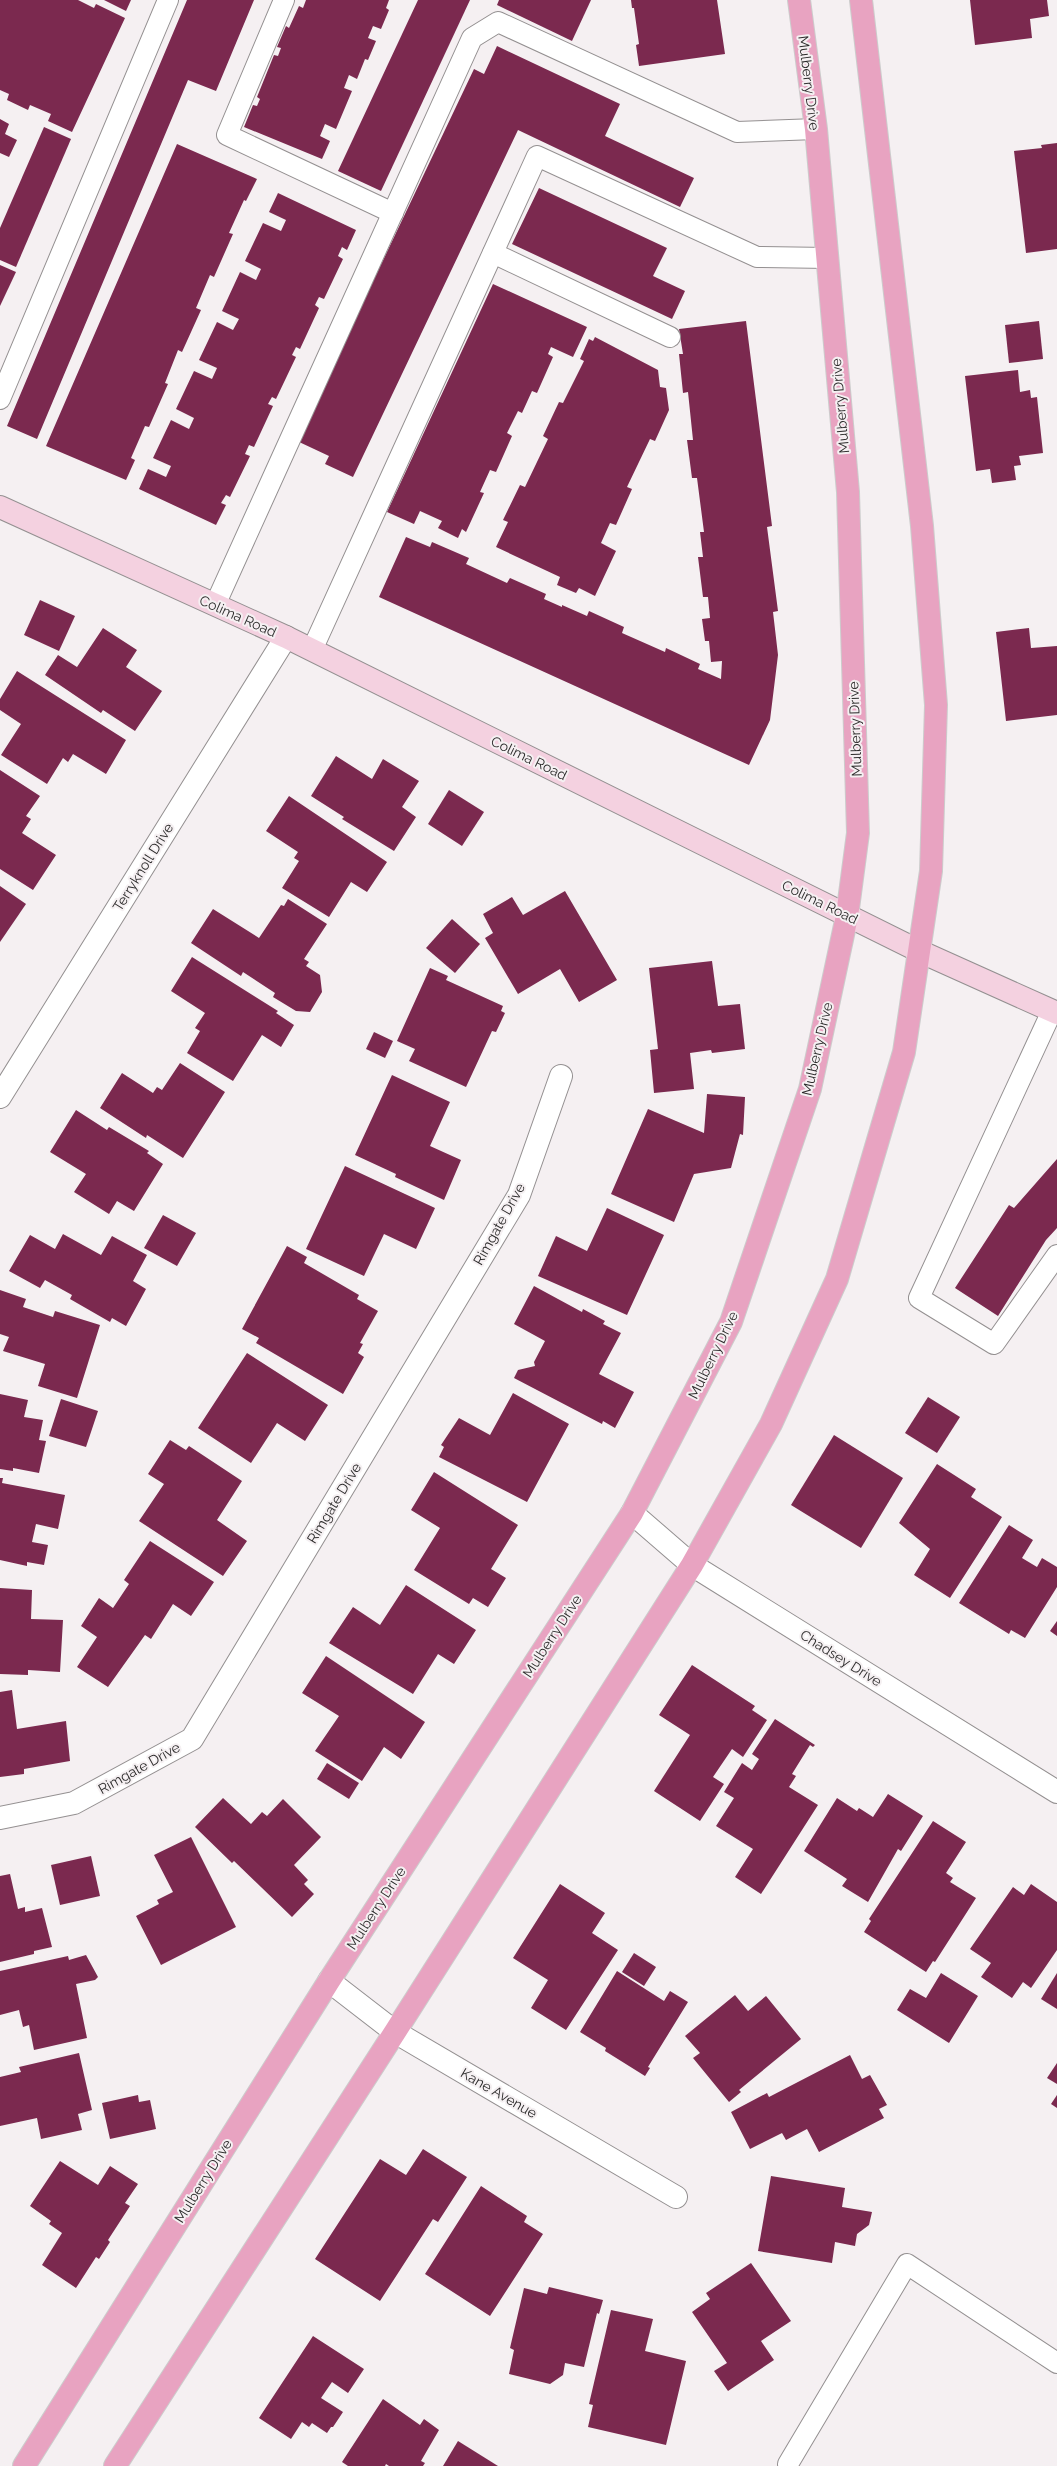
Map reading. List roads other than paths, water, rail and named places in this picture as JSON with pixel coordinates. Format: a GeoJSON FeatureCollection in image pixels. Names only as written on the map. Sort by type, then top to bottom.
{"type":"FeatureCollection","features":[{"type":"Feature","properties":{"kind":"main road","name":"Mulberry Drive"},"geometry":{"type":"LineString","coordinates":[[24,2466],[329,1981],[632,1513],[731,1322],[810,1089],[847,916],[858,833],[848,492],[816,129],[799,0]]}},
{"type":"Feature","properties":{"kind":"main road"},"geometry":{"type":"LineString","coordinates":[[115,2466],[395,2032],[692,1565],[771,1424],[837,1279],[904,1052],[931,870],[936,705],[922,526],[861,0]]}},
{"type":"Feature","properties":{"kind":"main road","name":"Colima Road"},"geometry":{"type":"LineString","coordinates":[[0,507],[286,637],[918,951],[1054,1012]]}},
{"type":"Feature","properties":{"kind":"street","name":"Terryknoll Drive"},"geometry":{"type":"LineString","coordinates":[[0,1097],[286,637]]}},
{"type":"Feature","properties":{"kind":"street","name":"Rimgate Drive"},"geometry":{"type":"LineString","coordinates":[[0,1818],[74,1803],[192,1740],[519,1195],[561,1076]]}},
{"type":"Feature","properties":{"kind":"street","name":"Chadsey Drive"},"geometry":{"type":"LineString","coordinates":[[632,1513],[692,1565],[1057,1792]]}},
{"type":"Feature","properties":{"kind":"street","name":"Kane Avenue"},"geometry":{"type":"LineString","coordinates":[[329,1981],[395,2032],[676,2197]]}},
{"type":"Feature","properties":{"kind":"lane"},"geometry":{"type":"LineString","coordinates":[[0,399],[168,0]]}},
{"type":"Feature","properties":{"kind":"lane"},"geometry":{"type":"LineString","coordinates":[[284,0],[227,135],[393,213]]}},
{"type":"Feature","properties":{"kind":"lane"},"geometry":{"type":"LineString","coordinates":[[215,605],[472,38],[498,22],[737,132],[816,129]]}},
{"type":"Feature","properties":{"kind":"lane"},"geometry":{"type":"LineString","coordinates":[[312,650],[537,156],[757,257],[828,258]]}},
{"type":"Feature","properties":{"kind":"lane"},"geometry":{"type":"LineString","coordinates":[[492,253],[670,337]]}},
{"type":"Feature","properties":{"kind":"lane"},"geometry":{"type":"LineString","coordinates":[[1054,1012],[919,1298],[994,1344],[1057,1255]]}},
{"type":"Feature","properties":{"kind":"lane"},"geometry":{"type":"LineString","coordinates":[[788,2464],[907,2264],[1057,2363]]}}]}
